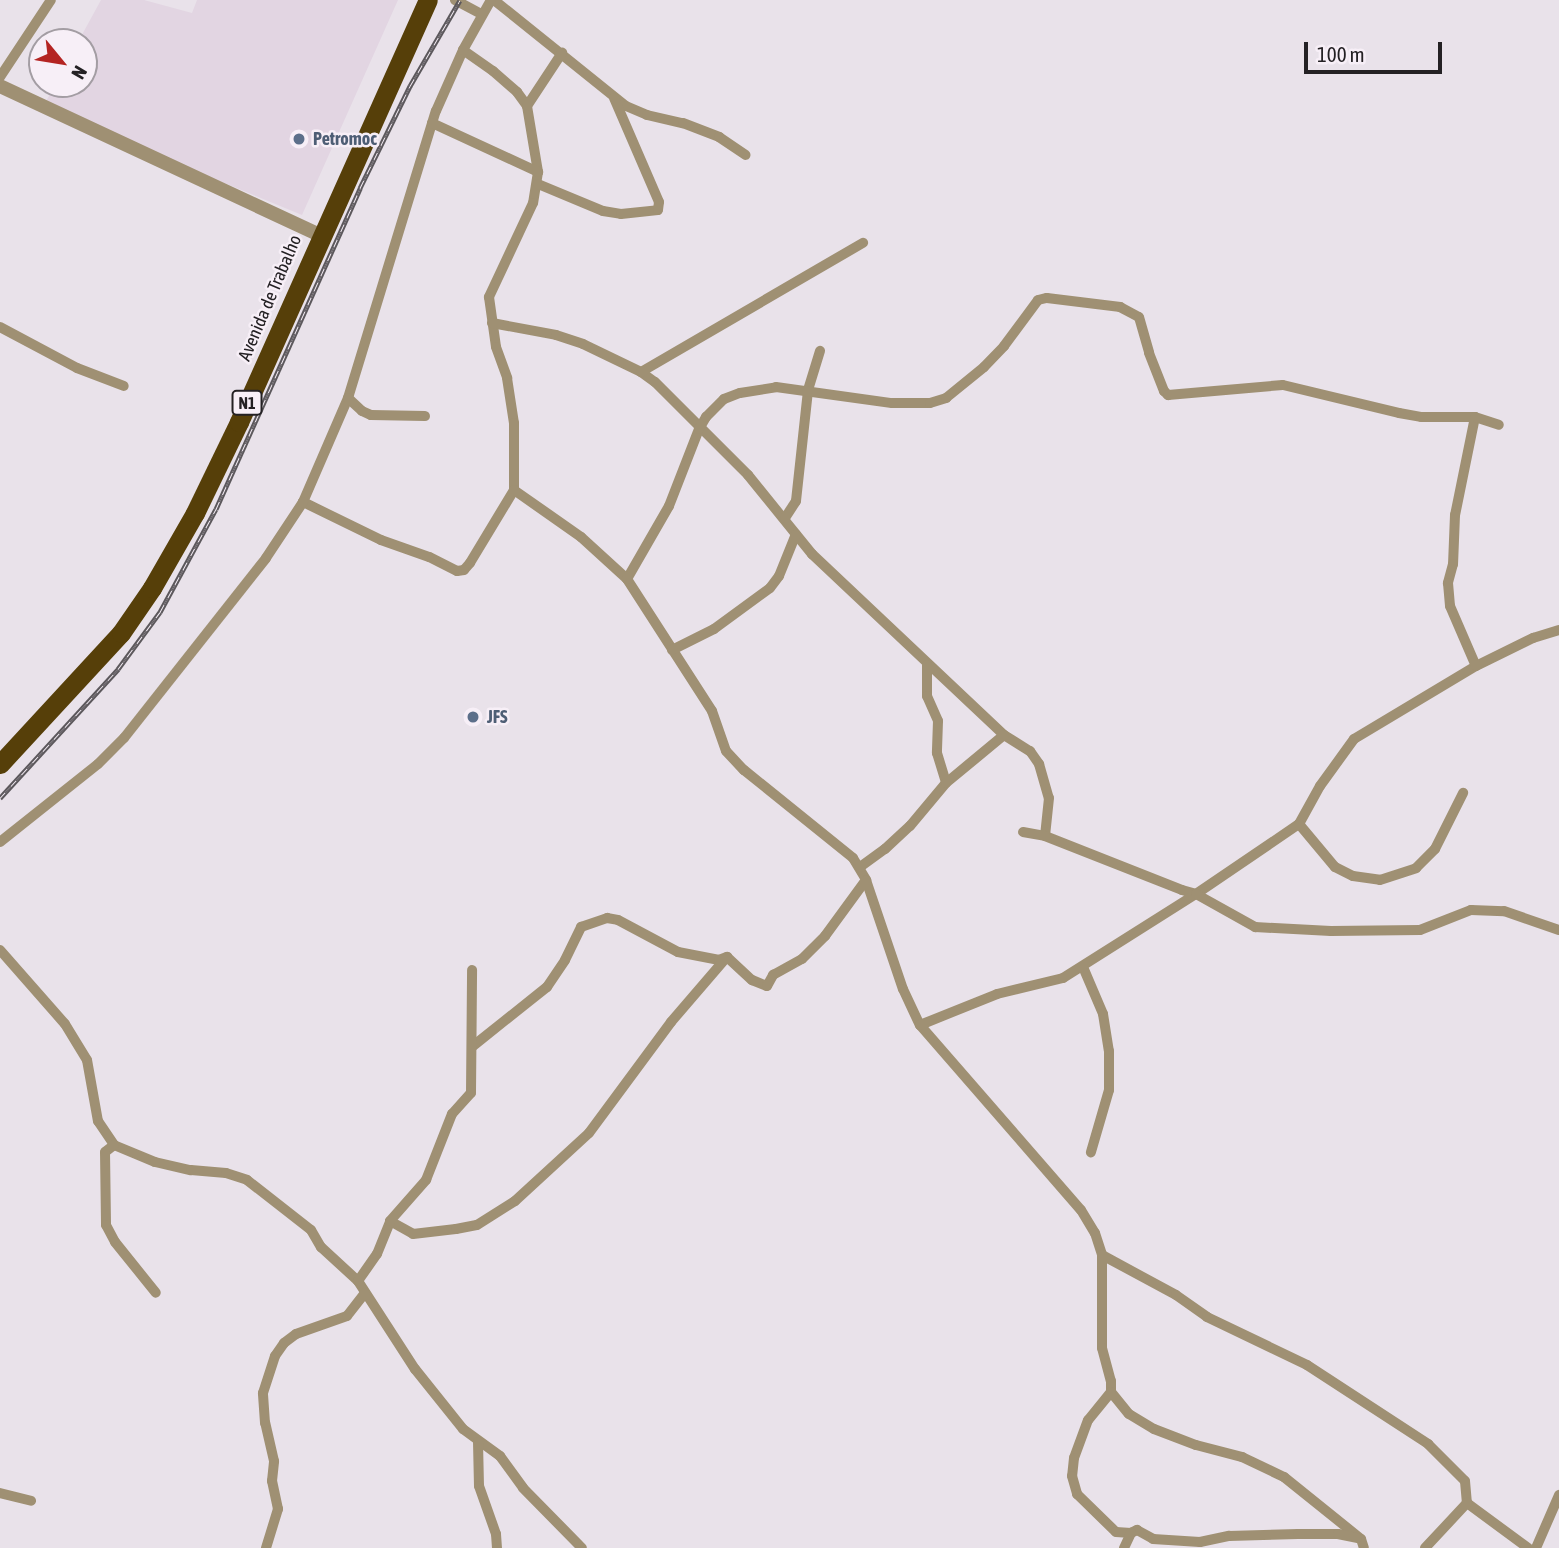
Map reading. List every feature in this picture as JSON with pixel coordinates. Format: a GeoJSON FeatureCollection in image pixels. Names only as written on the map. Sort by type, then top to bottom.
{"type":"FeatureCollection","features":[{"type":"Feature","properties":{"kind":"highway","name":"Avenida de Trabalho"},"geometry":{"type":"LineString","coordinates":[[0,764],[121,633],[152,588],[194,513],[239,422],[320,235],[428,0]]}},
{"type":"Feature","properties":{"kind":"street"},"geometry":{"type":"LineString","coordinates":[[0,77],[51,0]]}},
{"type":"Feature","properties":{"kind":"street"},"geometry":{"type":"LineString","coordinates":[[455,0],[481,14]]}},
{"type":"Feature","properties":{"kind":"street"},"geometry":{"type":"LineString","coordinates":[[0,842],[98,764],[124,738],[266,558],[303,502],[348,398],[432,123],[463,50],[481,14],[493,0],[626,106],[719,137],[746,155]]}},
{"type":"Feature","properties":{"kind":"street"},"geometry":{"type":"LineString","coordinates":[[303,502],[381,540],[429,556],[457,571],[464,570],[470,563],[514,490],[514,423],[489,298],[533,203],[538,172],[527,106],[493,71],[463,50]]}},
{"type":"Feature","properties":{"kind":"street"},"geometry":{"type":"LineString","coordinates":[[527,106],[562,54]]}},
{"type":"Feature","properties":{"kind":"street"},"geometry":{"type":"LineString","coordinates":[[0,86],[320,235]]}},
{"type":"Feature","properties":{"kind":"street"},"geometry":{"type":"LineString","coordinates":[[538,184],[603,211],[621,214],[658,210],[660,202],[613,95]]}},
{"type":"Feature","properties":{"kind":"street"},"geometry":{"type":"LineString","coordinates":[[432,123],[538,172]]}},
{"type":"Feature","properties":{"kind":"street"},"geometry":{"type":"LineString","coordinates":[[641,372],[863,243]]}},
{"type":"Feature","properties":{"kind":"street"},"geometry":{"type":"LineString","coordinates":[[627,579],[669,506],[699,429],[715,407],[740,393],[776,387],[892,403],[930,403],[946,398],[984,367],[1004,346],[1038,300],[1047,298],[1120,307],[1139,317],[1149,353],[1168,395],[1283,385],[1410,415],[1475,417],[1499,425]]}},
{"type":"Feature","properties":{"kind":"street"},"geometry":{"type":"LineString","coordinates":[[492,323],[556,334],[641,372],[748,475],[812,554],[1004,735],[1030,751],[1039,764],[1049,798],[1045,836]]}},
{"type":"Feature","properties":{"kind":"street"},"geometry":{"type":"LineString","coordinates":[[0,327],[77,368],[124,386]]}},
{"type":"Feature","properties":{"kind":"street"},"geometry":{"type":"LineString","coordinates":[[785,518],[796,501],[808,390],[820,351]]}},
{"type":"Feature","properties":{"kind":"street"},"geometry":{"type":"LineString","coordinates":[[348,398],[362,411],[371,415],[425,415]]}},
{"type":"Feature","properties":{"kind":"street"},"geometry":{"type":"LineString","coordinates":[[1475,417],[1455,515],[1453,564],[1448,583],[1450,606],[1476,666]]}},
{"type":"Feature","properties":{"kind":"street"},"geometry":{"type":"LineString","coordinates":[[514,490],[581,537],[627,579],[712,711],[726,751],[744,770],[853,858],[860,867],[904,989],[920,1025],[1081,1210],[1095,1233],[1102,1255],[1102,1348],[1111,1392],[1129,1414],[1154,1429],[1196,1445],[1242,1457],[1284,1477],[1363,1544]]}},
{"type":"Feature","properties":{"kind":"street"},"geometry":{"type":"LineString","coordinates":[[672,650],[714,629],[770,588],[779,576],[796,534]]}},
{"type":"Feature","properties":{"kind":"street"},"geometry":{"type":"LineString","coordinates":[[920,1025],[997,995],[1063,978],[1083,967],[1299,824],[1320,786],[1354,739],[1476,666],[1533,638],[1559,630]]}},
{"type":"Feature","properties":{"kind":"street"},"geometry":{"type":"LineString","coordinates":[[927,665],[927,696],[938,721],[937,752],[946,783]]}},
{"type":"Feature","properties":{"kind":"street"},"geometry":{"type":"LineString","coordinates":[[860,867],[910,826],[946,783],[1004,735]]}},
{"type":"Feature","properties":{"kind":"street"},"geometry":{"type":"LineString","coordinates":[[1299,824],[1335,867],[1353,876],[1380,880],[1416,868],[1435,849],[1463,793]]}},
{"type":"Feature","properties":{"kind":"street"},"geometry":{"type":"LineString","coordinates":[[1023,832],[1045,836],[1134,873],[1196,894],[1242,923],[1255,927],[1331,931],[1420,930],[1471,911],[1504,911],[1559,930]]}},
{"type":"Feature","properties":{"kind":"street"},"geometry":{"type":"LineString","coordinates":[[727,957],[752,980],[766,986],[773,975],[802,959],[825,936],[866,880]]}},
{"type":"Feature","properties":{"kind":"street"},"geometry":{"type":"LineString","coordinates":[[473,1046],[547,987],[565,960],[576,933],[581,927],[597,920],[618,920],[678,952],[719,960],[727,957]]}},
{"type":"Feature","properties":{"kind":"street"},"geometry":{"type":"LineString","coordinates":[[0,950],[65,1024],[87,1060],[98,1121],[114,1144],[155,1162],[191,1170],[226,1173],[247,1180],[311,1230],[321,1247],[358,1281],[415,1369],[463,1429],[500,1456],[523,1488],[582,1548]]}},
{"type":"Feature","properties":{"kind":"street"},"geometry":{"type":"LineString","coordinates":[[390,1222],[413,1234],[477,1225],[522,1196],[589,1133],[671,1022],[727,957]]}},
{"type":"Feature","properties":{"kind":"street"},"geometry":{"type":"LineString","coordinates":[[1083,967],[1103,1014],[1109,1051],[1109,1090],[1091,1152]]}},
{"type":"Feature","properties":{"kind":"street"},"geometry":{"type":"LineString","coordinates":[[358,1281],[377,1254],[390,1222],[426,1180],[452,1114],[471,1093],[472,970]]}},
{"type":"Feature","properties":{"kind":"street"},"geometry":{"type":"LineString","coordinates":[[114,1144],[106,1153],[106,1225],[115,1242],[156,1293]]}},
{"type":"Feature","properties":{"kind":"street"},"geometry":{"type":"LineString","coordinates":[[1102,1255],[1175,1295],[1207,1317],[1307,1366],[1386,1416],[1450,1464],[1465,1481],[1467,1503],[1425,1548]]}},
{"type":"Feature","properties":{"kind":"street"},"geometry":{"type":"LineString","coordinates":[[266,1548],[278,1509],[272,1481],[274,1461],[266,1436],[263,1393],[275,1356],[284,1343],[296,1334],[346,1316],[365,1293]]}},
{"type":"Feature","properties":{"kind":"street"},"geometry":{"type":"LineString","coordinates":[[1111,1392],[1088,1420],[1074,1458],[1072,1476],[1077,1494],[1116,1532],[1131,1533],[1137,1530],[1153,1539],[1200,1542],[1229,1536],[1338,1534],[1363,1544]]}},
{"type":"Feature","properties":{"kind":"street"},"geometry":{"type":"LineString","coordinates":[[478,1442],[479,1486],[496,1534],[496,1548]]}},
{"type":"Feature","properties":{"kind":"street"},"geometry":{"type":"LineString","coordinates":[[0,1493],[31,1501]]}},
{"type":"Feature","properties":{"kind":"street"},"geometry":{"type":"LineString","coordinates":[[1536,1548],[1559,1495]]}},
{"type":"Feature","properties":{"kind":"street"},"geometry":{"type":"LineString","coordinates":[[1467,1503],[1528,1548]]}},
{"type":"Feature","properties":{"kind":"street"},"geometry":{"type":"LineString","coordinates":[[1124,1548],[1131,1533]]}},
{"type":"Feature","properties":{"kind":"shaded area"},"geometry":{"type":"Polygon","coordinates":[[[101,0],[144,0],[192,13],[197,0],[398,0],[302,215],[42,108],[48,98],[98,98],[98,28],[86,28],[101,0]]]}},
{"type":"Feature","properties":{"kind":"railway"},"geometry":{"type":"LineString","coordinates":[[0,798],[118,669],[160,612],[216,509],[360,188],[410,86],[460,0]]}},
{"type":"Feature","properties":{"kind":"place","name":"Petromoc"},"geometry":{"type":"Point","coordinates":[299,139]}},
{"type":"Feature","properties":{"kind":"place","name":"JFS"},"geometry":{"type":"Point","coordinates":[473,717]}}]}
